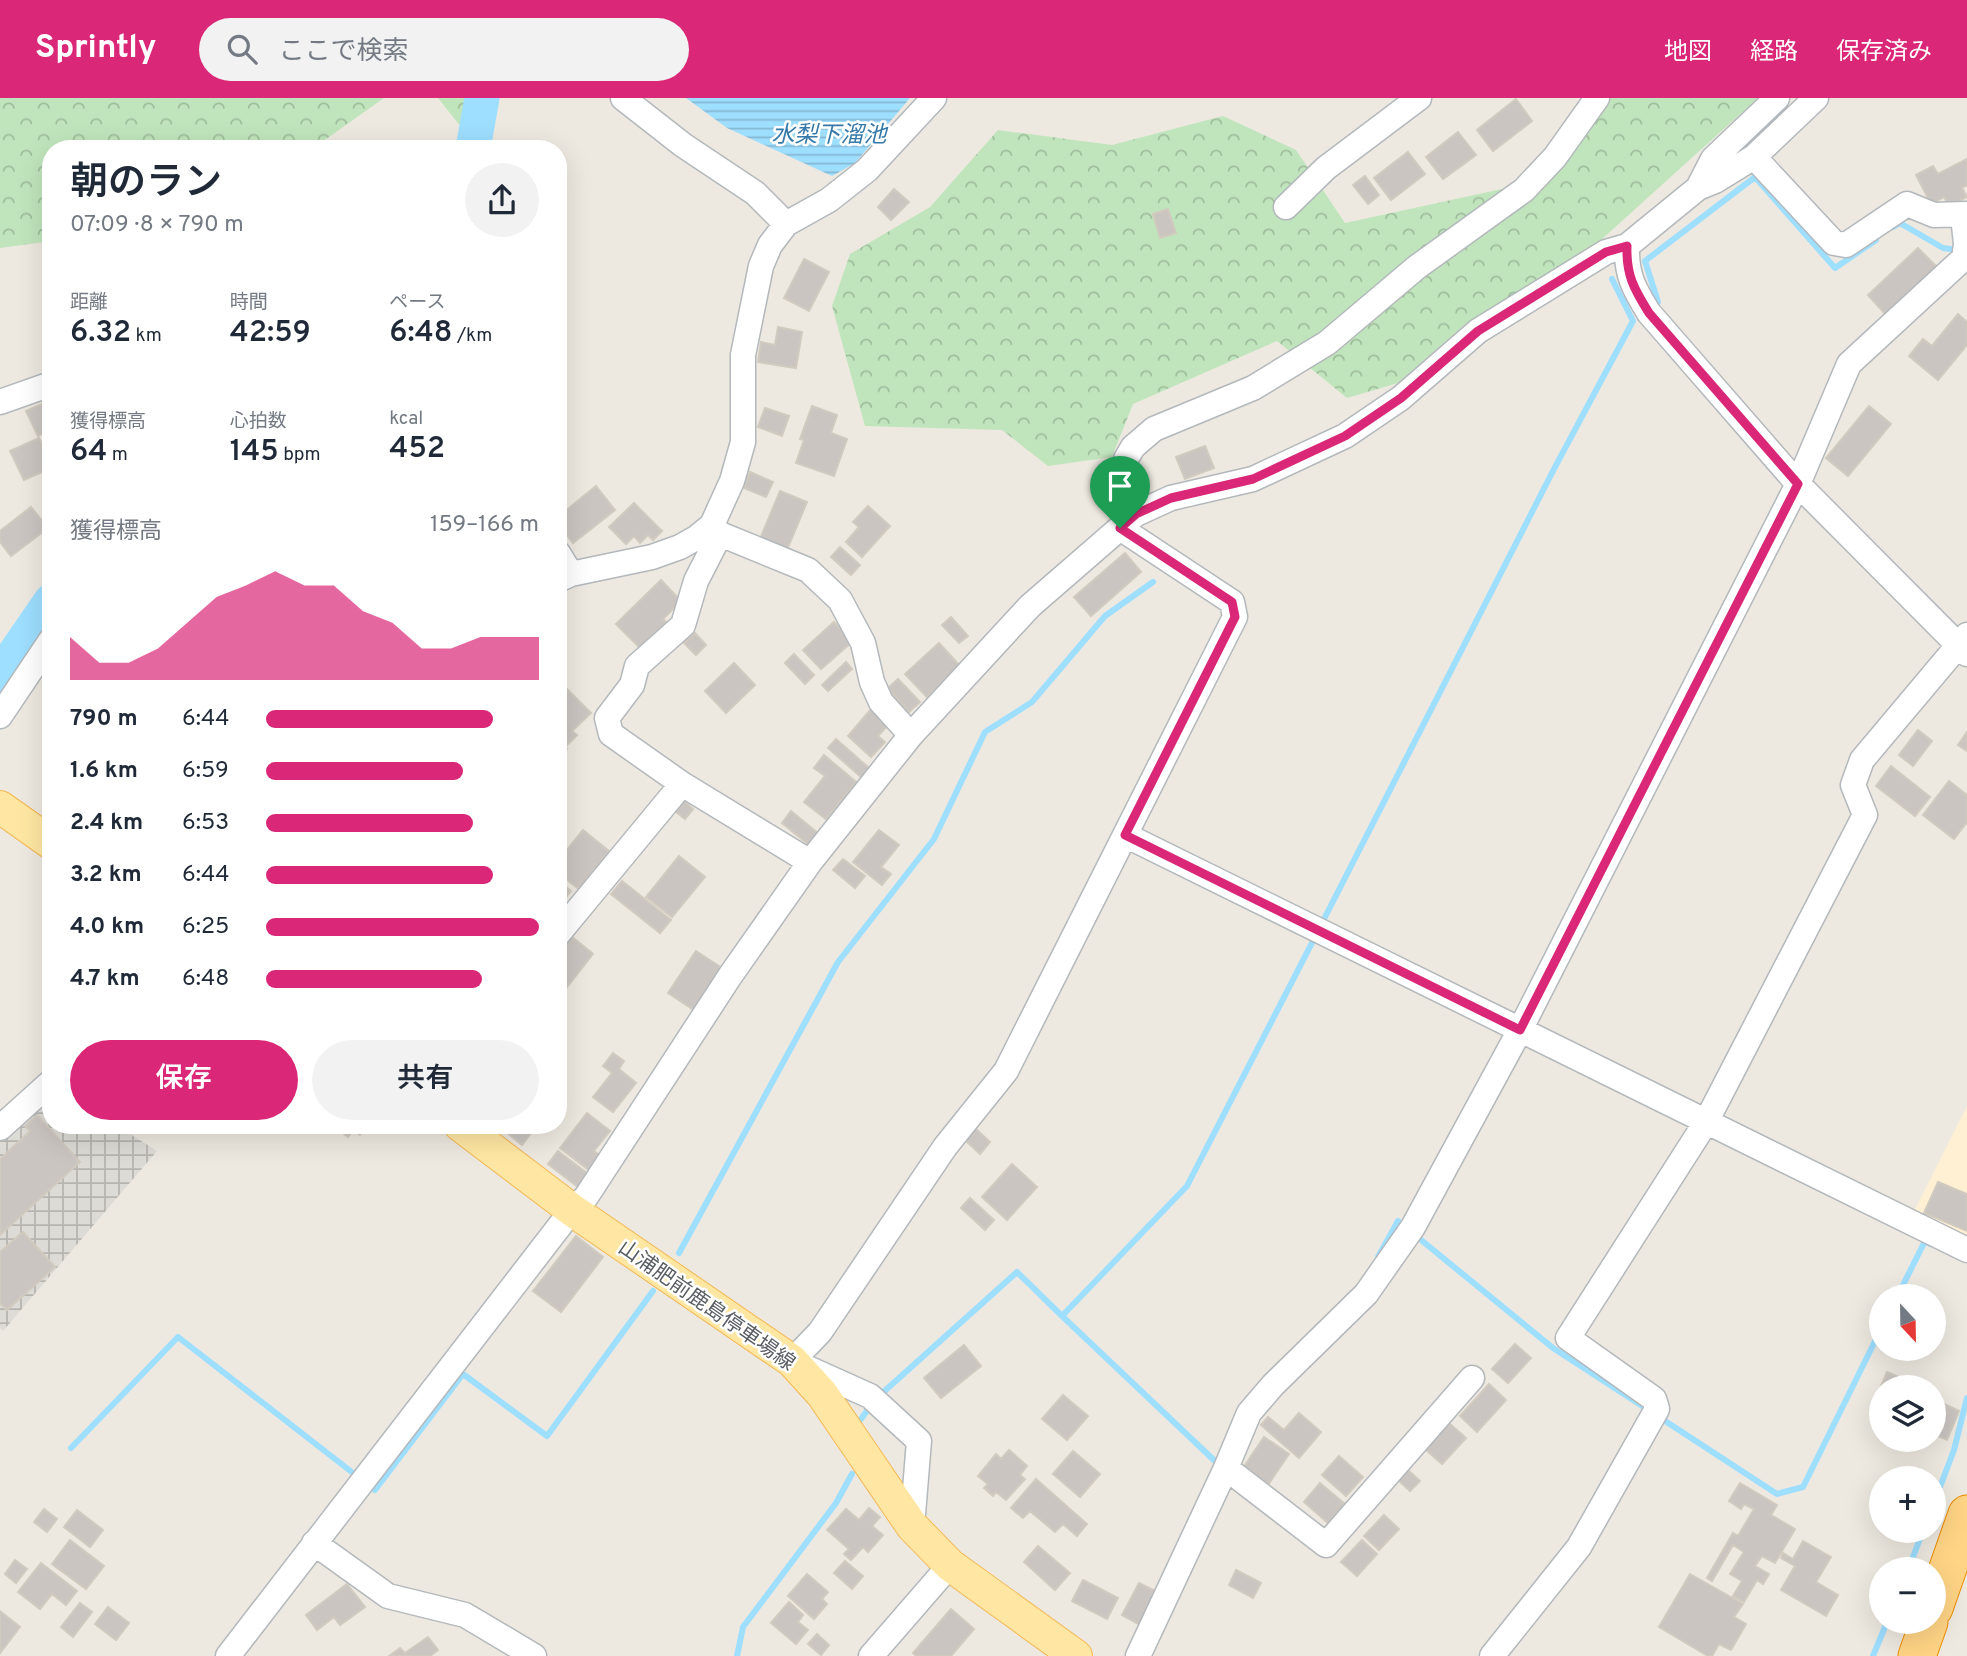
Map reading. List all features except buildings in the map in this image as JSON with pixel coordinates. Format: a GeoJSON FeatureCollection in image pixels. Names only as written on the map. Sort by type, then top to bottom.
{"type":"FeatureCollection","features":[{"type":"Feature","properties":{"kind":"highway"},"geometry":{"type":"LineString","coordinates":[[1946,1574],[1967,1514]]}},
{"type":"Feature","properties":{"kind":"highway"},"geometry":{"type":"LineString","coordinates":[[1917,1656],[1925,1634]]}},
{"type":"Feature","properties":{"kind":"main road"},"geometry":{"type":"LineString","coordinates":[[0,807],[42,837]]}},
{"type":"Feature","properties":{"kind":"main road","name":"山浦肥前鹿島停車場線"},"geometry":{"type":"LineString","coordinates":[[472,1134],[572,1210],[792,1361],[822,1394],[912,1526],[950,1565],[1076,1656]]}},
{"type":"Feature","properties":{"kind":"street"},"geometry":{"type":"LineString","coordinates":[[623,98],[683,145],[755,193],[786,224]]}},
{"type":"Feature","properties":{"kind":"street"},"geometry":{"type":"LineString","coordinates":[[810,862],[682,784],[611,734],[607,718],[632,685],[637,666],[683,625],[696,581],[716,530],[743,442],[743,355],[761,266],[770,245],[786,224],[830,200],[867,170],[934,98]]}},
{"type":"Feature","properties":{"kind":"street"},"geometry":{"type":"LineString","coordinates":[[1286,207],[1326,168],[1419,98]]}},
{"type":"Feature","properties":{"kind":"street"},"geometry":{"type":"LineString","coordinates":[[912,1526],[919,1441],[876,1400],[792,1361],[820,1332],[945,1147],[1006,1071],[1235,617],[1232,602],[1128,521],[1126,459],[1133,447],[1154,429],[1253,388],[1327,343],[1417,267],[1524,190],[1555,158],[1597,98]]}},
{"type":"Feature","properties":{"kind":"street"},"geometry":{"type":"LineString","coordinates":[[1698,188],[1713,159],[1777,98]]}},
{"type":"Feature","properties":{"kind":"street"},"geometry":{"type":"LineString","coordinates":[[228,1656],[572,1210],[586,1197],[730,976],[810,862],[911,735],[1030,606],[1128,521],[1171,498],[1253,479],[1345,436],[1401,398],[1478,331],[1606,252],[1627,246],[1698,188],[1754,158],[1816,98]]}},
{"type":"Feature","properties":{"kind":"street"},"geometry":{"type":"LineString","coordinates":[[1138,1656],[1250,1413],[1273,1385],[1366,1294],[1410,1231],[1520,1030],[1798,484],[1849,364],[1965,251],[1965,215],[1934,215],[1907,204],[1846,244],[1834,243],[1754,158]]}},
{"type":"Feature","properties":{"kind":"street"},"geometry":{"type":"LineString","coordinates":[[1492,1656],[1579,1547],[1653,1415],[1654,1399],[1568,1338],[1706,1122],[1865,815],[1853,785],[1862,760],[1964,644],[1798,484],[1649,313],[1634,288],[1626,266],[1627,246]]}},
{"type":"Feature","properties":{"kind":"street"},"geometry":{"type":"LineString","coordinates":[[0,402],[42,387]]}},
{"type":"Feature","properties":{"kind":"street"},"geometry":{"type":"LineString","coordinates":[[567,568],[652,557],[716,530],[807,570],[840,600],[863,643],[872,682],[881,702],[911,735]]}},
{"type":"Feature","properties":{"kind":"street"},"geometry":{"type":"LineString","coordinates":[[0,716],[42,653]]}},
{"type":"Feature","properties":{"kind":"street"},"geometry":{"type":"LineString","coordinates":[[567,923],[682,784]]}},
{"type":"Feature","properties":{"kind":"street"},"geometry":{"type":"LineString","coordinates":[[1125,835],[1967,1250]]}},
{"type":"Feature","properties":{"kind":"street"},"geometry":{"type":"LineString","coordinates":[[0,1128],[42,1090]]}},
{"type":"Feature","properties":{"kind":"street"},"geometry":{"type":"LineString","coordinates":[[1226,1468],[1325,1545],[1472,1378]]}},
{"type":"Feature","properties":{"kind":"street"},"geometry":{"type":"LineString","coordinates":[[314,1544],[388,1595],[465,1615],[534,1656]]}},
{"type":"Feature","properties":{"kind":"street"},"geometry":{"type":"LineString","coordinates":[[871,1656],[950,1565]]}},
{"type":"Feature","properties":{"kind":"shaded area"},"geometry":{"type":"Polygon","coordinates":[[[42,1090],[42,1134],[130,1134],[157,1151],[3,1331],[0,1328],[0,1120],[42,1090]]]}},
{"type":"Feature","properties":{"kind":"shaded area"},"geometry":{"type":"Polygon","coordinates":[[[1967,1106],[1967,1256],[1906,1227],[1967,1106]]]}},
{"type":"Feature","properties":{"kind":"green space"},"geometry":{"type":"Polygon","coordinates":[[[0,98],[384,98],[325,140],[42,140],[42,242],[0,248],[0,98]]]}},
{"type":"Feature","properties":{"kind":"green space"},"geometry":{"type":"Polygon","coordinates":[[[438,98],[470,98],[461,127],[438,98]]]}},
{"type":"Feature","properties":{"kind":"green space"},"geometry":{"type":"Polygon","coordinates":[[[1611,98],[1758,98],[1601,240],[1463,326],[1398,383],[1347,398],[1277,341],[1133,404],[1112,457],[1048,466],[1002,430],[865,426],[832,306],[850,254],[930,207],[998,130],[1112,145],[1223,116],[1296,150],[1345,223],[1548,179],[1611,98]]]}},
{"type":"Feature","properties":{"kind":"water","name":"水梨下溜池"},"geometry":{"type":"Polygon","coordinates":[[[686,98],[910,98],[855,163],[832,176],[727,128],[686,98]]]}},
{"type":"Feature","properties":{"kind":"waterway"},"geometry":{"type":"LineString","coordinates":[[475,140],[482,98]]}},
{"type":"Feature","properties":{"kind":"waterway"},"geometry":{"type":"LineString","coordinates":[[1658,302],[1645,261],[1755,177],[1835,268],[1876,240]]}},
{"type":"Feature","properties":{"kind":"waterway"},"geometry":{"type":"LineString","coordinates":[[1893,227],[1900,223],[1943,248],[1958,250]]}},
{"type":"Feature","properties":{"kind":"waterway"},"geometry":{"type":"LineString","coordinates":[[1323,921],[1554,469],[1633,321],[1612,279]]}},
{"type":"Feature","properties":{"kind":"waterway"},"geometry":{"type":"LineString","coordinates":[[679,1253],[838,962],[934,839],[985,732],[1032,702],[1105,616],[1153,582]]}},
{"type":"Feature","properties":{"kind":"waterway"},"geometry":{"type":"LineString","coordinates":[[0,675],[42,614]]}},
{"type":"Feature","properties":{"kind":"waterway"},"geometry":{"type":"LineString","coordinates":[[879,1396],[1017,1272],[1062,1316],[1187,1186],[1315,937]]}},
{"type":"Feature","properties":{"kind":"waterway"},"geometry":{"type":"LineString","coordinates":[[1378,1257],[1398,1221],[1407,1228]]}},
{"type":"Feature","properties":{"kind":"waterway"},"geometry":{"type":"LineString","coordinates":[[1415,1235],[1553,1348],[1650,1411]]}},
{"type":"Feature","properties":{"kind":"waterway"},"geometry":{"type":"LineString","coordinates":[[1904,1284],[1925,1241],[1930,1244]]}},
{"type":"Feature","properties":{"kind":"waterway"},"geometry":{"type":"LineString","coordinates":[[375,1490],[463,1374],[547,1436],[653,1291]]}},
{"type":"Feature","properties":{"kind":"waterway"},"geometry":{"type":"LineString","coordinates":[[1062,1316],[1217,1463],[1219,1458]]}},
{"type":"Feature","properties":{"kind":"waterway"},"geometry":{"type":"LineString","coordinates":[[71,1448],[178,1337],[353,1473]]}},
{"type":"Feature","properties":{"kind":"waterway"},"geometry":{"type":"LineString","coordinates":[[1659,1417],[1777,1494],[1803,1487],[1869,1353]]}},
{"type":"Feature","properties":{"kind":"waterway"},"geometry":{"type":"LineString","coordinates":[[1946,1471],[1967,1398]]}},
{"type":"Feature","properties":{"kind":"waterway"},"geometry":{"type":"LineString","coordinates":[[861,1419],[872,1404]]}},
{"type":"Feature","properties":{"kind":"waterway"},"geometry":{"type":"LineString","coordinates":[[737,1656],[743,1627],[836,1503],[852,1474]]}},
{"type":"Feature","properties":{"kind":"waterway"},"geometry":{"type":"LineString","coordinates":[[1913,1557],[1918,1543]]}},
{"type":"Feature","properties":{"kind":"waterway"},"geometry":{"type":"LineString","coordinates":[[1873,1656],[1882,1634]]}},
{"type":"Feature","properties":{"kind":"route"},"geometry":{"type":"LineString","coordinates":[[1627,246],[1626,266],[1634,288],[1649,313],[1798,484],[1520,1030],[1125,835],[1235,617],[1232,602],[1120,528],[1136,514],[1171,498],[1253,479],[1345,436],[1401,398],[1478,331],[1606,252],[1627,246]]}}]}
